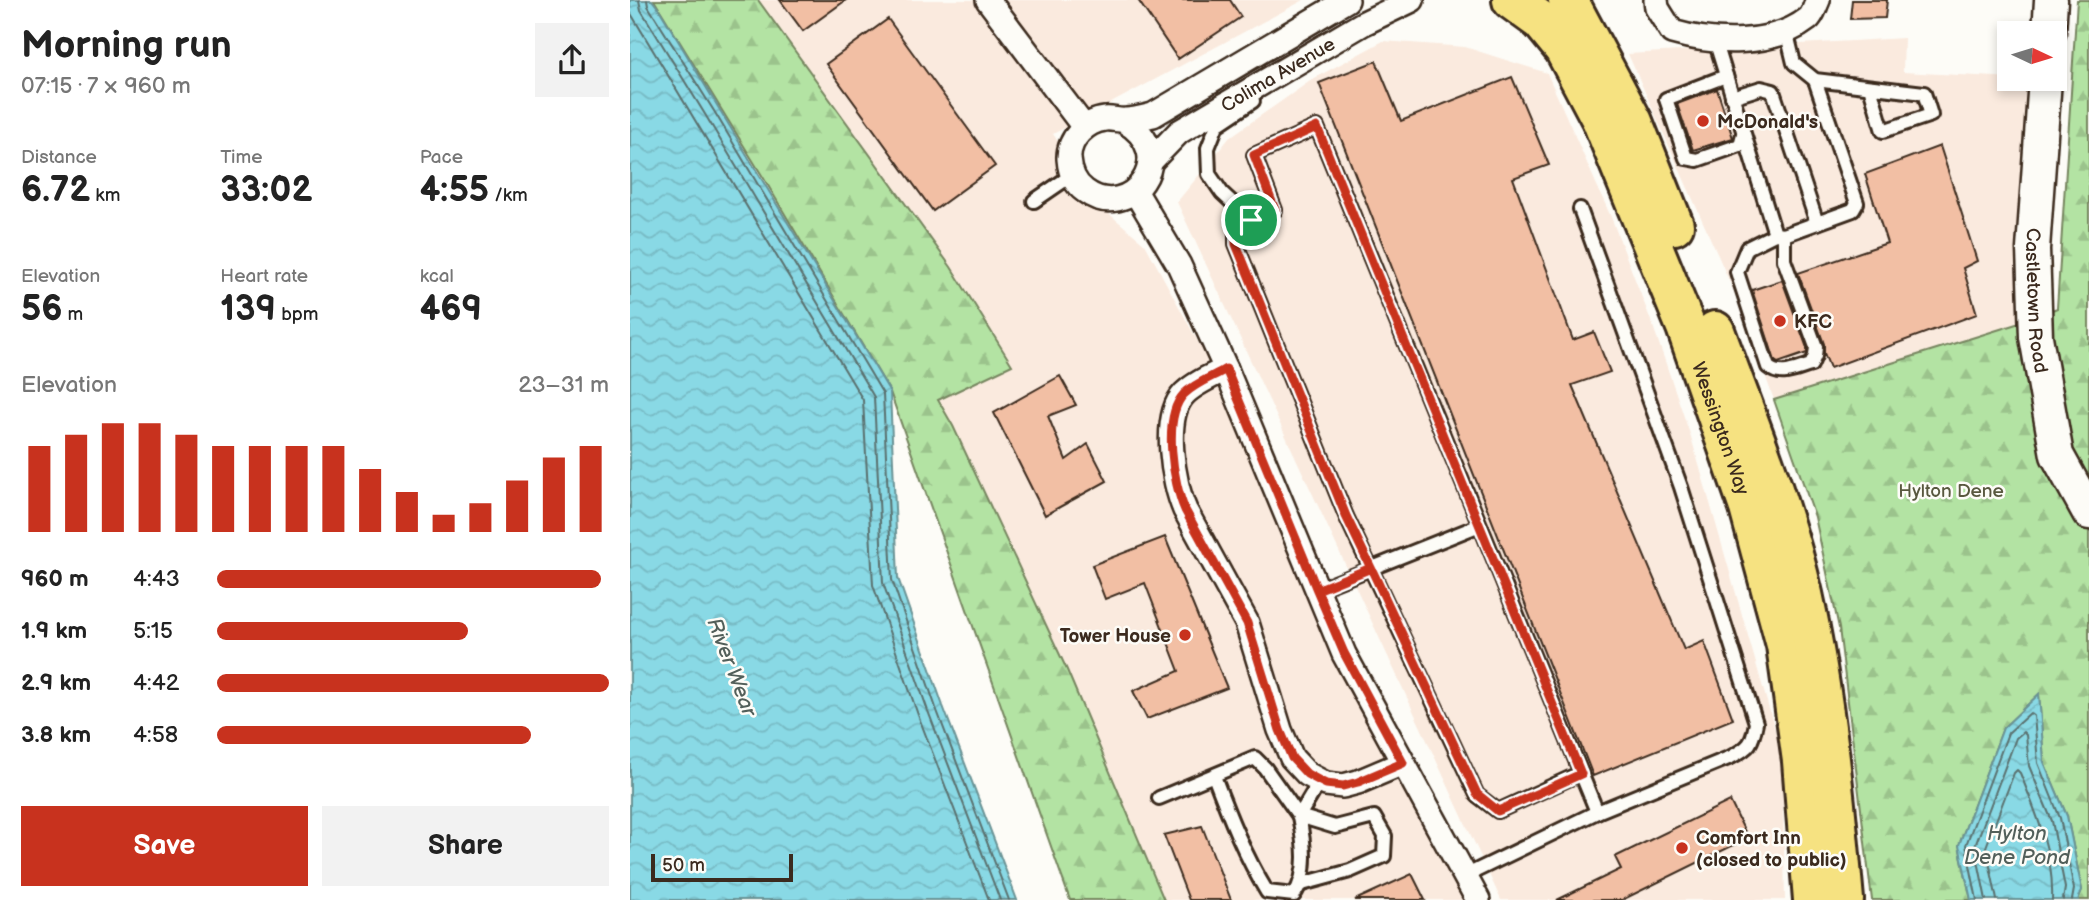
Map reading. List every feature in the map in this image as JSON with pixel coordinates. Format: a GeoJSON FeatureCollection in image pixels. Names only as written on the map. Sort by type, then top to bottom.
{"type":"FeatureCollection","features":[{"type":"Feature","properties":{"kind":"highway","name":"Wessington Way"},"geometry":{"type":"LineString","coordinates":[[1512,0],[1541,21],[1564,49],[1601,119],[1686,327],[1749,508],[1786,645],[1802,761],[1813,900]]}},
{"type":"Feature","properties":{"kind":"highway","name":"Wessington Way"},"geometry":{"type":"LineString","coordinates":[[1568,0],[1633,122],[1765,465],[1802,592],[1820,682],[1844,900]]}},
{"type":"Feature","properties":{"kind":"street"},"geometry":{"type":"LineString","coordinates":[[988,0],[1084,127]]}},
{"type":"Feature","properties":{"kind":"street","name":"Colima Avenue"},"geometry":{"type":"LineString","coordinates":[[1124,121],[1153,115],[1348,0]]}},
{"type":"Feature","properties":{"kind":"street","name":"Colima Avenue"},"geometry":{"type":"LineString","coordinates":[[1150,162],[1179,132],[1364,23],[1412,0]]}},
{"type":"Feature","properties":{"kind":"street"},"geometry":{"type":"LineString","coordinates":[[1656,0],[1657,8],[1672,32],[1695,39],[1715,40],[1760,38],[1786,30],[1810,18],[1818,0]]}},
{"type":"Feature","properties":{"kind":"street"},"geometry":{"type":"LineString","coordinates":[[2050,21],[2051,0]]}},
{"type":"Feature","properties":{"kind":"street","name":"Castletown Road"},"geometry":{"type":"LineString","coordinates":[[2044,91],[2033,249],[2036,337],[2057,455],[2089,513]]}},
{"type":"Feature","properties":{"kind":"street"},"geometry":{"type":"LineString","coordinates":[[1102,119],[1124,121],[1136,128],[1144,138],[1150,151],[1150,162],[1147,175],[1135,191],[1121,198],[1107,200],[1083,190],[1072,175],[1069,156],[1074,138],[1084,127],[1102,119]]}},
{"type":"Feature","properties":{"kind":"street"},"geometry":{"type":"LineString","coordinates":[[1135,191],[1179,265],[1226,369],[1344,653],[1478,900]]}},
{"type":"Feature","properties":{"kind":"street"},"geometry":{"type":"LineString","coordinates":[[1226,369],[1193,386],[1182,396],[1175,410],[1172,452],[1180,498],[1247,623],[1280,730],[1292,758],[1307,774],[1326,784],[1343,786],[1403,763]]}},
{"type":"Feature","properties":{"kind":"lane"},"geometry":{"type":"LineString","coordinates":[[1786,30],[1794,63],[1815,80],[1924,93],[1931,115],[1883,131],[1870,87]]}},
{"type":"Feature","properties":{"kind":"lane"},"geometry":{"type":"LineString","coordinates":[[1715,40],[1743,134],[1780,234],[1784,260],[1816,347],[1811,365],[1781,374],[1768,367],[1737,272],[1747,248],[1780,234],[1853,210],[1857,203],[1815,80]]}},
{"type":"Feature","properties":{"kind":"lane"},"geometry":{"type":"LineString","coordinates":[[1251,220],[1222,193],[1209,174],[1208,148],[1217,125],[1258,97],[1285,68]]}},
{"type":"Feature","properties":{"kind":"lane"},"geometry":{"type":"LineString","coordinates":[[1726,76],[1665,99],[1686,158],[1697,160],[1740,145],[1743,134]]}},
{"type":"Feature","properties":{"kind":"lane"},"geometry":{"type":"LineString","coordinates":[[1732,97],[1761,88],[1773,91],[1817,223]]}},
{"type":"Feature","properties":{"kind":"lane"},"geometry":{"type":"LineString","coordinates":[[1581,774],[1498,811],[1477,794],[1346,516],[1236,244],[1236,230],[1275,210],[1254,155],[1317,127],[1597,812]]}},
{"type":"Feature","properties":{"kind":"lane"},"geometry":{"type":"LineString","coordinates":[[1034,201],[1072,175]]}},
{"type":"Feature","properties":{"kind":"lane"},"geometry":{"type":"LineString","coordinates":[[1465,876],[1597,812],[1731,757],[1746,749],[1752,741],[1756,723],[1681,487],[1580,209]]}},
{"type":"Feature","properties":{"kind":"lane"},"geometry":{"type":"LineString","coordinates":[[1317,590],[1480,525]]}},
{"type":"Feature","properties":{"kind":"lane"},"geometry":{"type":"LineString","coordinates":[[1159,798],[1255,758],[1299,816],[1303,838],[1302,884],[1294,895],[1267,892],[1255,874],[1214,776]]}},
{"type":"Feature","properties":{"kind":"lane"},"geometry":{"type":"LineString","coordinates":[[1299,816],[1320,781]]}},
{"type":"Feature","properties":{"kind":"lane"},"geometry":{"type":"LineString","coordinates":[[1299,816],[1335,827],[1374,817],[1385,836],[1384,856],[1350,871],[1302,884]]}},
{"type":"Feature","properties":{"kind":"shaded area"},"geometry":{"type":"Polygon","coordinates":[[[726,0],[1304,0],[1053,134],[1107,212],[1145,244],[1295,521],[1424,794],[1468,900],[1164,900],[1067,670],[953,426],[822,205],[726,0]]]}},
{"type":"Feature","properties":{"kind":"shaded area"},"geometry":{"type":"Polygon","coordinates":[[[1904,38],[1903,72],[1997,77],[1997,91],[2033,91],[2026,321],[1774,400],[1740,305],[1628,54],[1904,38]]]}},
{"type":"Feature","properties":{"kind":"shaded area"},"geometry":{"type":"Polygon","coordinates":[[[1383,41],[1465,47],[1547,73],[1611,217],[1653,326],[1691,437],[1782,754],[1785,900],[1501,900],[1177,202],[1230,137],[1313,79],[1383,41]]]}},
{"type":"Feature","properties":{"kind":"green space"},"geometry":{"type":"Polygon","coordinates":[[[654,0],[758,0],[951,267],[1012,365],[938,400],[953,426],[1067,670],[1164,900],[1070,900],[890,392],[654,0]]]}},
{"type":"Feature","properties":{"kind":"green space","name":"Hylton Dene"},"geometry":{"type":"Polygon","coordinates":[[[2077,0],[2089,0],[2089,900],[2078,900],[2082,890],[2067,816],[2044,762],[2039,694],[2003,728],[1959,845],[1971,900],[1872,900],[1839,628],[1815,517],[1774,400],[2026,321],[2057,308],[2077,0]]]}},
{"type":"Feature","properties":{"kind":"water","name":"River Wear"},"geometry":{"type":"Polygon","coordinates":[[[630,0],[652,0],[659,9],[890,392],[898,578],[943,706],[1017,900],[630,900],[630,0]]]}},
{"type":"Feature","properties":{"kind":"water","name":"Hylton Dene Pond"},"geometry":{"type":"Polygon","coordinates":[[[2039,694],[2044,762],[2067,816],[2082,890],[2078,900],[1971,900],[1959,845],[2003,728],[2039,694]]]}},
{"type":"Feature","properties":{"kind":"building"},"geometry":{"type":"Polygon","coordinates":[[[780,0],[846,0],[803,31],[780,0]]]}},
{"type":"Feature","properties":{"kind":"building"},"geometry":{"type":"Polygon","coordinates":[[[1138,0],[1230,0],[1241,17],[1178,59],[1138,0]]]}},
{"type":"Feature","properties":{"kind":"building"},"geometry":{"type":"Polygon","coordinates":[[[1852,0],[1887,0],[1885,18],[1850,19],[1852,0]]]}},
{"type":"Feature","properties":{"kind":"building"},"geometry":{"type":"Polygon","coordinates":[[[888,19],[995,166],[933,211],[826,64],[888,19]]]}},
{"type":"Feature","properties":{"kind":"building"},"geometry":{"type":"Polygon","coordinates":[[[1376,61],[1401,121],[1512,77],[1549,165],[1513,178],[1573,340],[1594,332],[1610,372],[1572,385],[1684,650],[1704,641],[1733,719],[1593,776],[1319,83],[1376,61]]]}},
{"type":"Feature","properties":{"kind":"building","name":"McDonald's"},"geometry":{"type":"Polygon","coordinates":[[[1717,89],[1733,138],[1693,150],[1677,104],[1717,89]]]}},
{"type":"Feature","properties":{"kind":"building"},"geometry":{"type":"Polygon","coordinates":[[[1940,146],[1977,261],[1963,268],[1977,314],[1830,368],[1798,273],[1887,243],[1865,174],[1940,146]]]}},
{"type":"Feature","properties":{"kind":"building","name":"KFC"},"geometry":{"type":"Polygon","coordinates":[[[1782,280],[1807,353],[1778,363],[1775,361],[1752,290],[1782,280]]]}},
{"type":"Feature","properties":{"kind":"building"},"geometry":{"type":"Polygon","coordinates":[[[1060,376],[1076,405],[1048,416],[1066,460],[1088,444],[1107,481],[1045,515],[994,413],[1060,376]]]}},
{"type":"Feature","properties":{"kind":"building","name":"Tower House"},"geometry":{"type":"Polygon","coordinates":[[[1165,537],[1227,688],[1147,719],[1133,691],[1179,671],[1145,583],[1105,599],[1092,565],[1165,537]]]}},
{"type":"Feature","properties":{"kind":"building","name":"Comfort Inn (closed to public)"},"geometry":{"type":"Polygon","coordinates":[[[1730,801],[1748,838],[1622,900],[1557,900],[1621,869],[1615,857],[1730,801]]]}},
{"type":"Feature","properties":{"kind":"building"},"geometry":{"type":"Polygon","coordinates":[[[1202,826],[1231,900],[1189,900],[1164,835],[1202,826]]]}},
{"type":"Feature","properties":{"kind":"building"},"geometry":{"type":"Polygon","coordinates":[[[1412,874],[1425,900],[1355,900],[1412,874]]]}},
{"type":"Feature","properties":{"kind":"place","name":"McDonald's"},"geometry":{"type":"Point","coordinates":[1703,121]}},
{"type":"Feature","properties":{"kind":"place","name":"KFC"},"geometry":{"type":"Point","coordinates":[1780,321]}},
{"type":"Feature","properties":{"kind":"place","name":"Tower House"},"geometry":{"type":"Point","coordinates":[1185,635]}},
{"type":"Feature","properties":{"kind":"place","name":"Comfort Inn (closed to public)"},"geometry":{"type":"Point","coordinates":[1682,848]}},
{"type":"Feature","properties":{"kind":"route"},"geometry":{"type":"LineString","coordinates":[[1251,220],[1236,230],[1236,244],[1346,516],[1371,568],[1317,590],[1344,653],[1403,763],[1343,786],[1326,784],[1307,774],[1292,758],[1280,730],[1247,623],[1200,540],[1180,498],[1175,479],[1172,452],[1175,410],[1182,396],[1193,386],[1226,369],[1317,590],[1371,568],[1477,794],[1498,811],[1581,774],[1317,127],[1254,155],[1275,210],[1251,220]]}}]}
